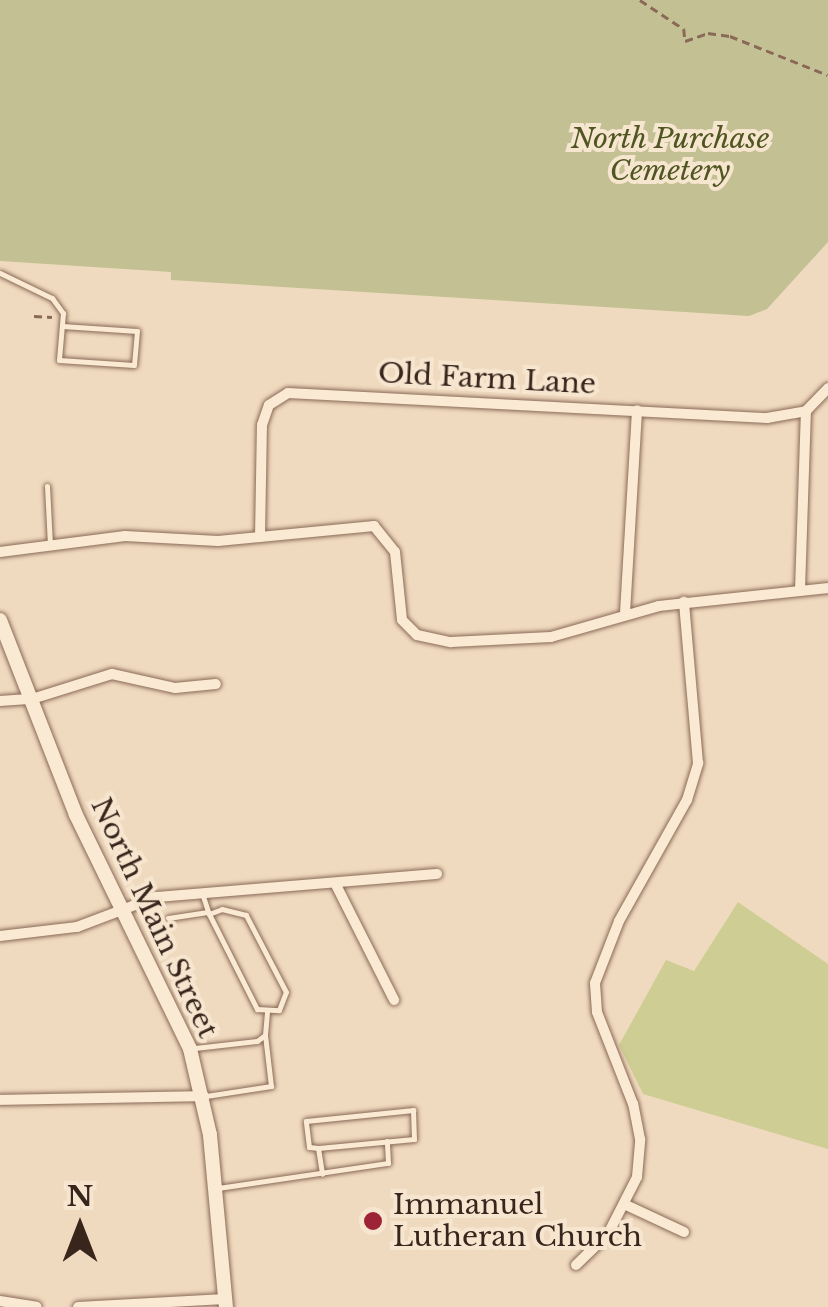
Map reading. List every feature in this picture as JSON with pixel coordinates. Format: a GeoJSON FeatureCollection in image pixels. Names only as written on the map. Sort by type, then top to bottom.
{"type":"FeatureCollection","features":[{"type":"Feature","properties":{"kind":"main road","name":"North Main Street"},"geometry":{"type":"LineString","coordinates":[[0,620],[76,815],[190,1049],[204,1096],[225,1303]]}},
{"type":"Feature","properties":{"kind":"street"},"geometry":{"type":"LineString","coordinates":[[800,590],[806,410],[828,388]]}},
{"type":"Feature","properties":{"kind":"street","name":"Old Farm Lane"},"geometry":{"type":"LineString","coordinates":[[260,537],[262,425],[269,404],[288,393],[767,418],[806,410]]}},
{"type":"Feature","properties":{"kind":"street"},"geometry":{"type":"LineString","coordinates":[[625,613],[637,410]]}},
{"type":"Feature","properties":{"kind":"street"},"geometry":{"type":"LineString","coordinates":[[0,552],[125,536],[260,537],[348,524],[385,532],[395,552],[402,620],[431,641],[551,637],[625,613],[684,602],[828,588]]}},
{"type":"Feature","properties":{"kind":"street"},"geometry":{"type":"LineString","coordinates":[[576,1265],[598,1250],[626,1205],[640,1139],[597,1012],[595,983],[619,921],[687,800],[698,764],[684,602]]}},
{"type":"Feature","properties":{"kind":"street"},"geometry":{"type":"LineString","coordinates":[[0,701],[32,699],[112,674],[175,688],[216,684]]}},
{"type":"Feature","properties":{"kind":"street"},"geometry":{"type":"LineString","coordinates":[[0,936],[77,927],[156,897],[437,874]]}},
{"type":"Feature","properties":{"kind":"street"},"geometry":{"type":"LineString","coordinates":[[336,885],[394,1000]]}},
{"type":"Feature","properties":{"kind":"street"},"geometry":{"type":"LineString","coordinates":[[0,1100],[204,1096]]}},
{"type":"Feature","properties":{"kind":"street"},"geometry":{"type":"LineString","coordinates":[[626,1205],[684,1232]]}},
{"type":"Feature","properties":{"kind":"street"},"geometry":{"type":"LineString","coordinates":[[0,1301],[37,1307]]}},
{"type":"Feature","properties":{"kind":"street"},"geometry":{"type":"LineString","coordinates":[[78,1307],[225,1303]]}},
{"type":"Feature","properties":{"kind":"lane"},"geometry":{"type":"LineString","coordinates":[[0,273],[52,298],[63,313],[62,326],[60,360],[134,365],[136,331],[62,326]]}},
{"type":"Feature","properties":{"kind":"lane"},"geometry":{"type":"LineString","coordinates":[[47,486],[50,545]]}},
{"type":"Feature","properties":{"kind":"lane"},"geometry":{"type":"LineString","coordinates":[[168,918],[208,913],[222,909],[246,916],[286,992],[279,1010],[267,1012],[258,1008],[208,913],[202,893]]}},
{"type":"Feature","properties":{"kind":"lane"},"geometry":{"type":"LineString","coordinates":[[204,1096],[270,1086],[267,1012]]}},
{"type":"Feature","properties":{"kind":"lane"},"geometry":{"type":"LineString","coordinates":[[190,1049],[265,1035]]}},
{"type":"Feature","properties":{"kind":"lane"},"geometry":{"type":"LineString","coordinates":[[413,1110],[414,1139],[318,1148],[309,1147],[306,1121],[413,1110]]}},
{"type":"Feature","properties":{"kind":"lane"},"geometry":{"type":"LineString","coordinates":[[216,1189],[388,1163],[387,1142]]}},
{"type":"Feature","properties":{"kind":"lane"},"geometry":{"type":"LineString","coordinates":[[318,1148],[322,1174]]}},
{"type":"Feature","properties":{"kind":"path"},"geometry":{"type":"LineString","coordinates":[[640,0],[684,29],[685,41],[708,33],[730,36],[828,75]]}},
{"type":"Feature","properties":{"kind":"path"},"geometry":{"type":"LineString","coordinates":[[34,316],[52,317]]}},
{"type":"Feature","properties":{"kind":"shaded area"},"geometry":{"type":"Polygon","coordinates":[[[738,902],[828,964],[828,1149],[643,1094],[619,1045],[666,960],[694,971],[738,902]]]}},
{"type":"Feature","properties":{"kind":"green space","name":"North Purchase Cemetery"},"geometry":{"type":"Polygon","coordinates":[[[0,0],[828,0],[828,242],[767,309],[749,316],[171,280],[171,272],[0,261],[0,0]]]}},
{"type":"Feature","properties":{"kind":"place","name":"Immanuel Lutheran Church"},"geometry":{"type":"Point","coordinates":[373,1221]}}]}
